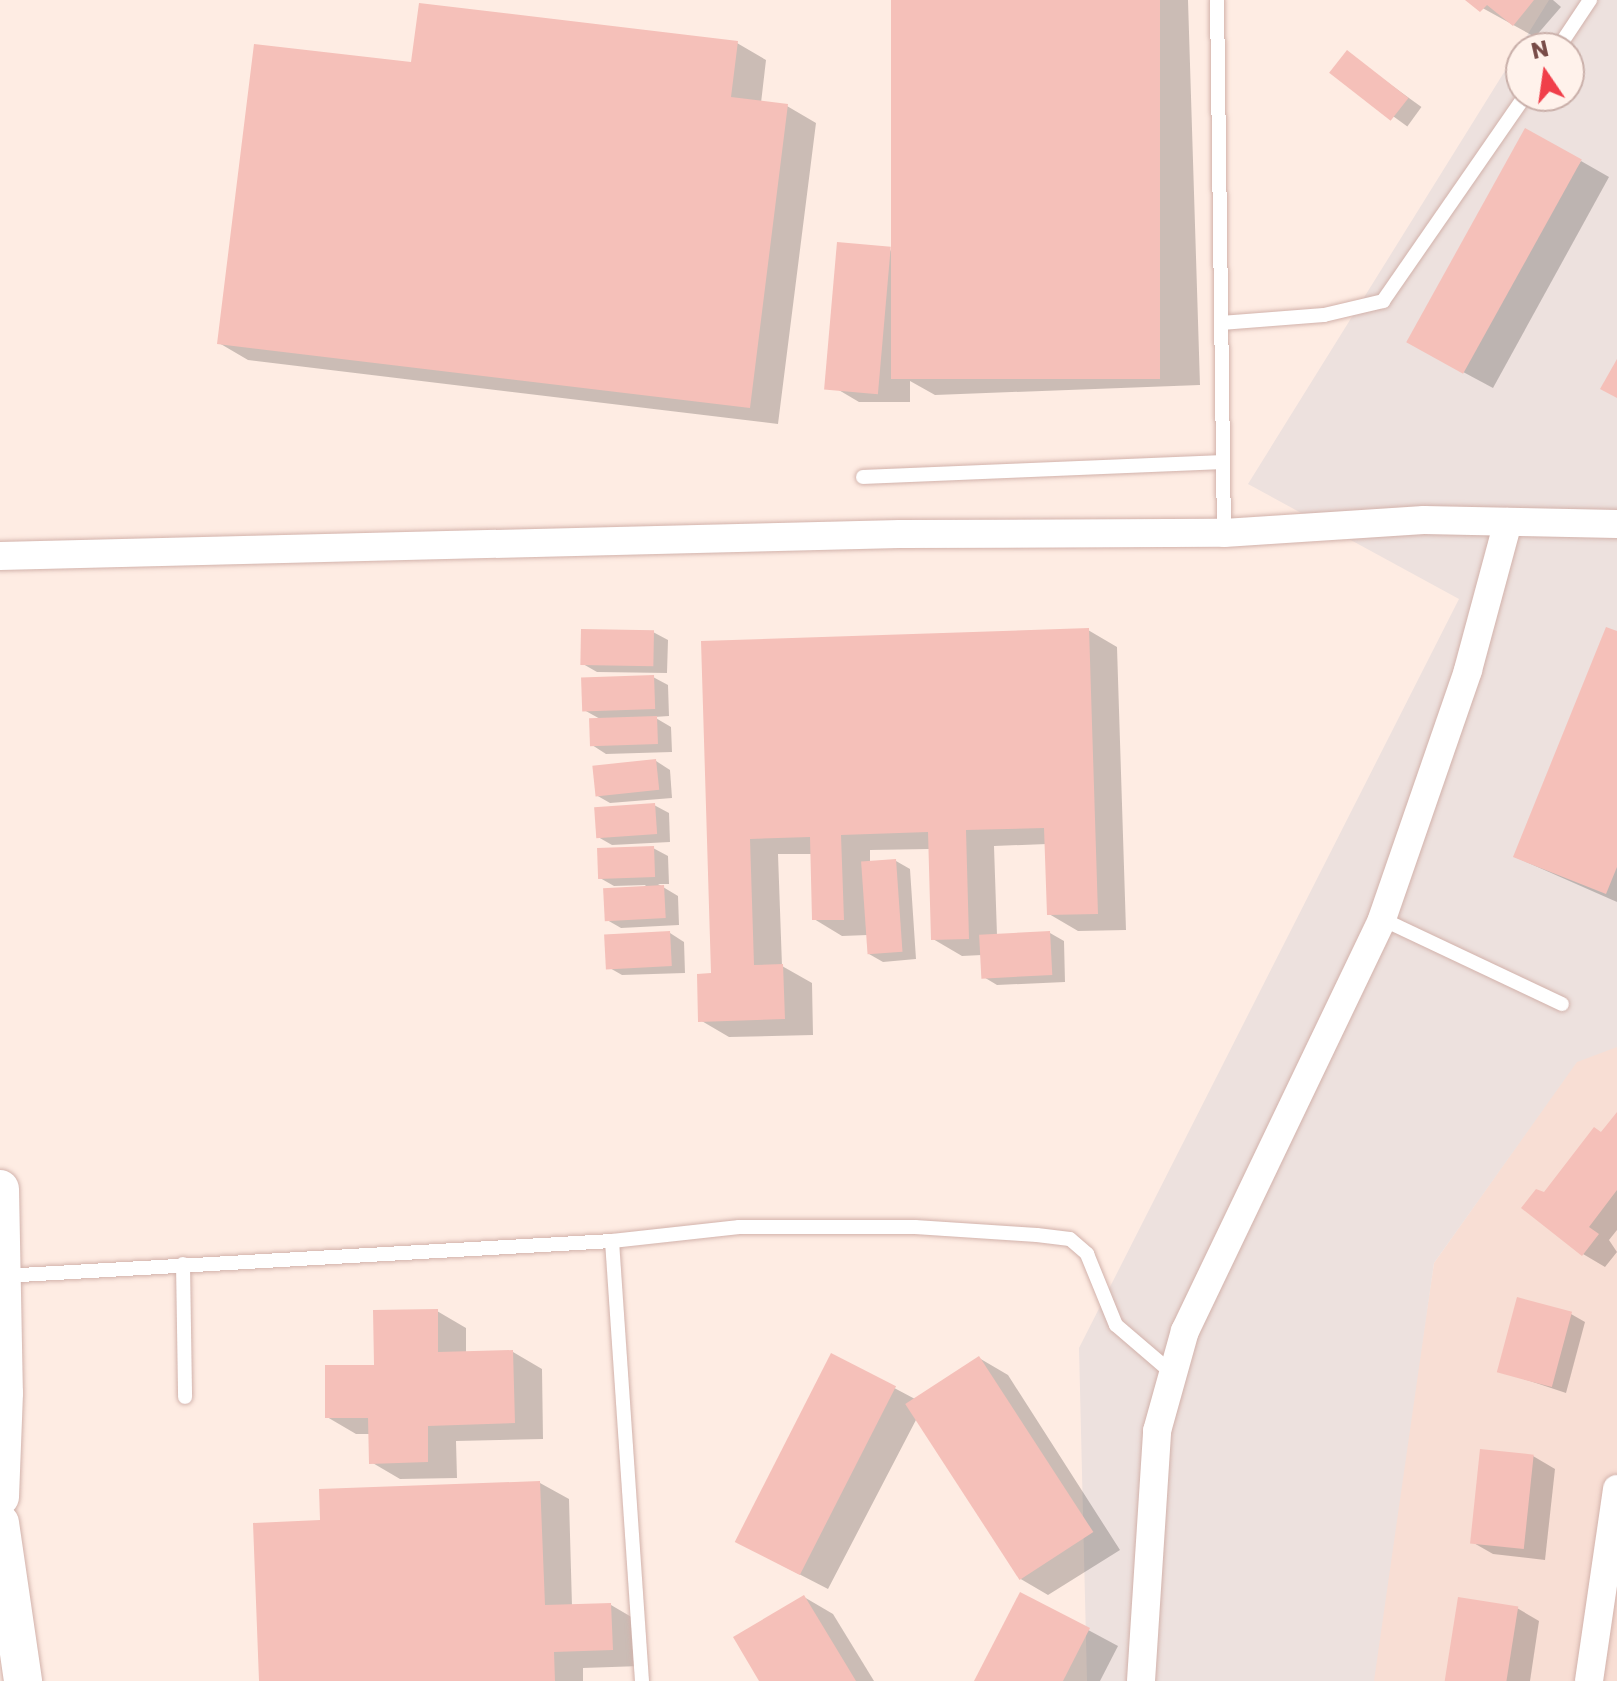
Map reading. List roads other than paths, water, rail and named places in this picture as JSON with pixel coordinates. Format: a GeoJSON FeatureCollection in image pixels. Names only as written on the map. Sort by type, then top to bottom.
{"type":"FeatureCollection","features":[{"type":"Feature","properties":{"kind":"main road"},"geometry":{"type":"LineString","coordinates":[[0,1189],[0,1497]]}},
{"type":"Feature","properties":{"kind":"main road"},"geometry":{"type":"LineString","coordinates":[[0,1523],[23,1681]]}},
{"type":"Feature","properties":{"kind":"street"},"geometry":{"type":"LineString","coordinates":[[0,556],[900,534],[1224,533],[1424,520],[1617,524]]}},
{"type":"Feature","properties":{"kind":"street"},"geometry":{"type":"LineString","coordinates":[[1141,1681],[1155,1446],[1185,1331],[1382,919],[1473,655],[1508,522]]}},
{"type":"Feature","properties":{"kind":"street"},"geometry":{"type":"LineString","coordinates":[[1589,1681],[1613,1555],[1617,1489]]}},
{"type":"Feature","properties":{"kind":"lane"},"geometry":{"type":"LineString","coordinates":[[1217,0],[1224,533]]}},
{"type":"Feature","properties":{"kind":"lane"},"geometry":{"type":"LineString","coordinates":[[1569,32],[1590,0]]}},
{"type":"Feature","properties":{"kind":"lane"},"geometry":{"type":"LineString","coordinates":[[1221,323],[1324,315],[1383,301],[1514,112]]}},
{"type":"Feature","properties":{"kind":"lane"},"geometry":{"type":"LineString","coordinates":[[863,477],[1223,462]]}},
{"type":"Feature","properties":{"kind":"lane"},"geometry":{"type":"LineString","coordinates":[[1382,919],[1562,1004]]}},
{"type":"Feature","properties":{"kind":"lane"},"geometry":{"type":"LineString","coordinates":[[2,1276],[612,1241],[739,1227],[859,1225],[1070,1239],[1087,1254],[1116,1325],[1172,1373]]}},
{"type":"Feature","properties":{"kind":"lane"},"geometry":{"type":"LineString","coordinates":[[612,1241],[642,1681]]}},
{"type":"Feature","properties":{"kind":"lane"},"geometry":{"type":"LineString","coordinates":[[183,1264],[185,1397]]}}]}
